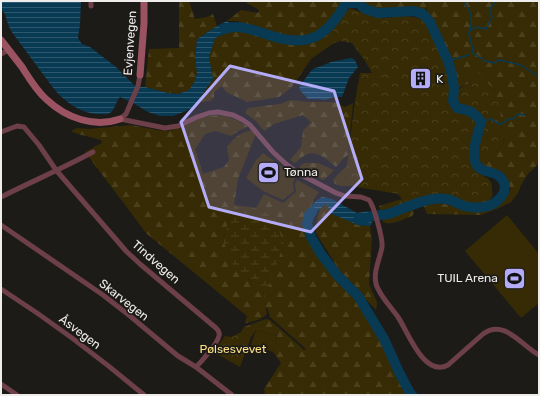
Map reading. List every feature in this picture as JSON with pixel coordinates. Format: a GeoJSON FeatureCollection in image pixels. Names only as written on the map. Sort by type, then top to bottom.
{"type":"FeatureCollection","features":[{"type":"Feature","properties":{"kind":"street","name":"Evjenvegen"},"geometry":{"type":"LineString","coordinates":[[120,119],[126,114],[138,86],[144,23],[144,1]]}},
{"type":"Feature","properties":{"kind":"street"},"geometry":{"type":"LineString","coordinates":[[1,40],[42,95],[61,110],[73,117],[87,121],[102,122],[120,119],[165,128],[178,126],[206,114],[218,112],[233,115],[250,125],[277,156],[298,173],[336,193],[345,196],[361,197],[370,201],[373,207],[382,244],[375,277],[378,290],[398,318],[411,342],[432,366],[438,368],[448,365],[483,334],[490,330],[496,329],[501,329],[539,355]]}},
{"type":"Feature","properties":{"kind":"street"},"geometry":{"type":"LineString","coordinates":[[1,54],[8,50]]}},
{"type":"Feature","properties":{"kind":"street"},"geometry":{"type":"LineString","coordinates":[[1,132],[17,126],[24,127],[39,145],[56,170]]}},
{"type":"Feature","properties":{"kind":"street"},"geometry":{"type":"LineString","coordinates":[[1,197],[93,152]]}},
{"type":"Feature","properties":{"kind":"street","name":"Tindvegen"},"geometry":{"type":"LineString","coordinates":[[56,170],[132,256],[219,332],[219,337],[196,367]]}},
{"type":"Feature","properties":{"kind":"street","name":"Skarvegen"},"geometry":{"type":"LineString","coordinates":[[1,225],[103,295],[178,356],[196,367],[232,395]]}},
{"type":"Feature","properties":{"kind":"street","name":"Åsvegen"},"geometry":{"type":"LineString","coordinates":[[1,289],[80,344],[144,395]]}},
{"type":"Feature","properties":{"kind":"street"},"geometry":{"type":"LineString","coordinates":[[1,384],[17,395]]}},
{"type":"Feature","properties":{"kind":"highlighted area"},"geometry":{"type":"Polygon","coordinates":[[[230,66],[334,91],[362,179],[311,232],[209,207],[181,122],[230,66]]]}},
{"type":"Feature","properties":{"kind":"green space"},"geometry":{"type":"Polygon","coordinates":[[[179,1],[189,1],[195,19],[207,17],[213,14],[217,26],[197,39],[195,56],[197,73],[195,81],[189,90],[178,94],[145,87],[149,49],[179,48],[179,1]]]}},
{"type":"Feature","properties":{"kind":"green space"},"geometry":{"type":"Polygon","coordinates":[[[249,1],[539,1],[539,163],[527,175],[518,193],[511,202],[501,207],[481,215],[427,214],[423,205],[436,203],[447,204],[470,212],[484,211],[502,201],[511,189],[505,176],[485,166],[504,143],[494,90],[476,71],[469,83],[457,89],[453,64],[426,7],[424,14],[414,10],[378,12],[366,9],[358,3],[346,3],[334,21],[323,31],[311,39],[295,40],[249,28],[238,21],[227,21],[241,10],[258,13],[259,10],[247,3],[249,1]]]}},
{"type":"Feature","properties":{"kind":"green space"},"geometry":{"type":"Polygon","coordinates":[[[350,8],[374,17],[384,18],[407,16],[419,18],[429,26],[446,63],[450,91],[459,89],[469,83],[476,70],[494,90],[500,104],[504,143],[485,166],[476,171],[490,180],[492,186],[492,197],[486,202],[474,204],[450,196],[441,195],[429,196],[407,202],[398,194],[351,186],[340,172],[347,166],[360,73],[372,73],[352,43],[340,41],[331,27],[350,8]]]}},
{"type":"Feature","properties":{"kind":"green space"},"geometry":{"type":"Polygon","coordinates":[[[331,27],[340,41],[334,43],[311,59],[292,87],[279,97],[247,102],[226,92],[222,86],[214,92],[214,98],[210,101],[202,102],[200,98],[213,79],[209,57],[215,38],[237,29],[288,41],[311,41],[331,27]]]}},
{"type":"Feature","properties":{"kind":"green space"},"geometry":{"type":"Polygon","coordinates":[[[291,100],[308,102],[334,102],[345,107],[353,103],[348,155],[336,167],[323,157],[312,153],[303,156],[295,163],[290,160],[301,147],[303,131],[311,122],[303,115],[274,124],[264,131],[256,121],[245,113],[248,108],[280,104],[291,100]]]}},
{"type":"Feature","properties":{"kind":"green space"},"geometry":{"type":"Polygon","coordinates":[[[217,115],[233,119],[248,127],[231,136],[216,131],[205,134],[195,149],[203,174],[224,167],[229,160],[227,147],[236,137],[245,132],[254,130],[257,131],[238,179],[234,205],[223,239],[248,279],[253,283],[274,217],[256,208],[264,194],[283,203],[296,192],[295,184],[297,180],[319,192],[315,197],[304,224],[306,237],[334,278],[354,297],[370,320],[412,395],[265,395],[264,389],[281,363],[273,352],[277,336],[256,330],[251,337],[241,332],[244,327],[266,319],[270,320],[304,350],[306,349],[270,317],[267,307],[267,314],[265,316],[245,323],[247,316],[147,234],[85,152],[102,143],[101,140],[71,131],[77,128],[89,129],[131,125],[168,131],[180,128],[203,117],[217,115]]]}},
{"type":"Feature","properties":{"kind":"green space","name":"Tønna"},"geometry":{"type":"Polygon","coordinates":[[[263,153],[295,178],[293,183],[294,191],[283,200],[263,191],[246,178],[256,160],[263,153]]]}},
{"type":"Feature","properties":{"kind":"green space"},"geometry":{"type":"Polygon","coordinates":[[[304,163],[318,163],[334,170],[323,180],[300,168],[300,166],[304,163]]]}},
{"type":"Feature","properties":{"kind":"green space"},"geometry":{"type":"Polygon","coordinates":[[[340,172],[351,186],[341,186],[335,184],[333,180],[340,172]]]}},
{"type":"Feature","properties":{"kind":"green space"},"geometry":{"type":"Polygon","coordinates":[[[402,199],[407,202],[412,202],[414,213],[412,216],[394,223],[383,222],[379,206],[402,199]]]}},
{"type":"Feature","properties":{"kind":"green space"},"geometry":{"type":"Polygon","coordinates":[[[326,204],[358,225],[370,226],[372,239],[369,284],[377,302],[376,310],[341,273],[316,233],[320,209],[326,204]]]}},
{"type":"Feature","properties":{"kind":"green space"},"geometry":{"type":"Polygon","coordinates":[[[234,205],[256,208],[274,217],[284,244],[264,299],[253,283],[231,263],[223,239],[234,205]]]}},
{"type":"Feature","properties":{"kind":"green space","name":"TUIL Arena"},"geometry":{"type":"Polygon","coordinates":[[[507,215],[539,254],[539,303],[521,318],[465,251],[507,215]]]}},
{"type":"Feature","properties":{"kind":"green space"},"geometry":{"type":"Polygon","coordinates":[[[256,330],[277,336],[273,352],[251,345],[256,330]]]}},
{"type":"Feature","properties":{"kind":"green space","name":"Pølsesvevet"},"geometry":{"type":"Polygon","coordinates":[[[241,332],[251,337],[240,367],[217,354],[216,349],[225,336],[232,337],[241,332]]]}},
{"type":"Feature","properties":{"kind":"water"},"geometry":{"type":"Polygon","coordinates":[[[1,1],[81,1],[78,37],[82,44],[90,47],[116,67],[135,86],[168,93],[178,94],[189,90],[195,81],[197,73],[195,56],[197,39],[227,21],[237,29],[215,38],[209,57],[213,79],[197,105],[173,116],[160,116],[148,112],[120,97],[110,113],[94,114],[75,107],[63,99],[54,89],[11,31],[5,14],[1,9],[1,1]]]}},
{"type":"Feature","properties":{"kind":"water"},"geometry":{"type":"Polygon","coordinates":[[[351,58],[355,60],[358,67],[349,78],[342,97],[334,97],[324,100],[308,99],[299,89],[301,84],[315,68],[331,62],[351,58]]]}},
{"type":"Feature","properties":{"kind":"water"},"geometry":{"type":"Polygon","coordinates":[[[322,197],[332,199],[357,213],[369,211],[372,224],[370,226],[358,225],[332,214],[326,204],[316,212],[311,225],[311,237],[307,219],[309,209],[322,197]]]}},
{"type":"Feature","properties":{"kind":"waterway"},"geometry":{"type":"LineString","coordinates":[[464,1],[471,15],[470,31]]}},
{"type":"Feature","properties":{"kind":"waterway"},"geometry":{"type":"LineString","coordinates":[[472,53],[473,49],[469,32],[476,27],[486,29],[492,17],[489,11],[495,1]]}},
{"type":"Feature","properties":{"kind":"waterway"},"geometry":{"type":"LineString","coordinates":[[224,29],[241,27],[285,39],[297,41],[307,40],[324,31],[332,24],[346,3],[358,3],[365,9],[378,13],[414,11],[423,14],[430,22],[448,61],[454,88],[453,101],[457,108],[471,112],[481,122],[474,149],[477,166],[481,169],[497,174],[501,178],[505,187],[503,194],[498,200],[485,207],[470,207],[447,199],[432,199],[388,214],[358,220]]}},
{"type":"Feature","properties":{"kind":"waterway"},"geometry":{"type":"LineString","coordinates":[[472,52],[485,61],[494,63],[499,60],[521,65],[539,77]]}},
{"type":"Feature","properties":{"kind":"waterway"},"geometry":{"type":"LineString","coordinates":[[447,59],[451,60],[469,55]]}},
{"type":"Feature","properties":{"kind":"waterway"},"geometry":{"type":"LineString","coordinates":[[481,122],[491,119],[499,124],[504,123],[508,119],[513,119],[518,114],[525,115]]}},
{"type":"Feature","properties":{"kind":"waterway"},"geometry":{"type":"LineString","coordinates":[[312,212],[309,215],[307,224],[311,237],[321,254],[337,275],[358,296],[384,339],[399,372],[412,395]]}},
{"type":"Feature","properties":{"kind":"place","name":"K"},"geometry":{"type":"Point","coordinates":[421,79]}},
{"type":"Feature","properties":{"kind":"place","name":"Tønna"},"geometry":{"type":"Point","coordinates":[269,172]}},
{"type":"Feature","properties":{"kind":"place","name":"TUIL Arena"},"geometry":{"type":"Point","coordinates":[514,278]}}]}
